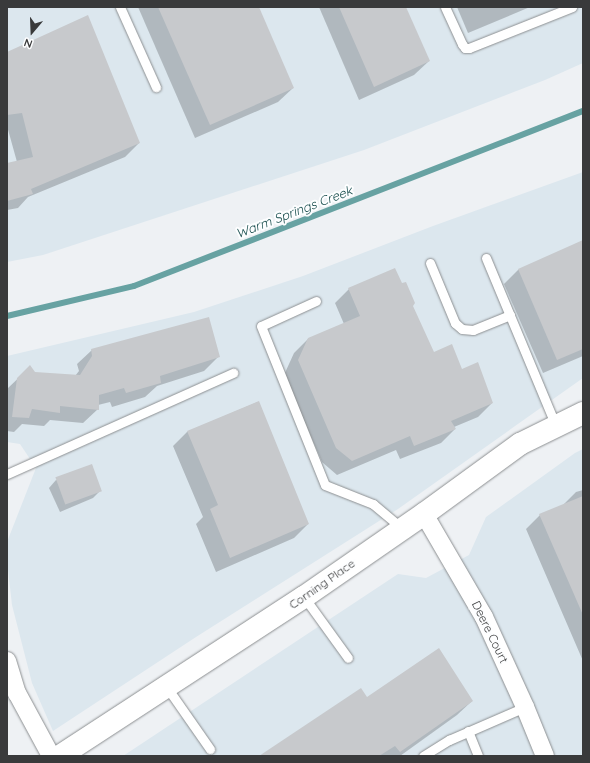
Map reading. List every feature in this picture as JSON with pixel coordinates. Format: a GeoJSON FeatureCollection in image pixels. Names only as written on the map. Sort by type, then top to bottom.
{"type":"FeatureCollection","features":[{"type":"Feature","properties":{"kind":"street","name":"Corning Place"},"geometry":{"type":"LineString","coordinates":[[60,756],[304,596],[424,514],[520,444],[583,413]]}},
{"type":"Feature","properties":{"kind":"street","name":"Deere Court"},"geometry":{"type":"LineString","coordinates":[[424,514],[484,617],[525,707],[545,756]]}},
{"type":"Feature","properties":{"kind":"street"},"geometry":{"type":"LineString","coordinates":[[7,661],[17,693],[51,756]]}},
{"type":"Feature","properties":{"kind":"lane"},"geometry":{"type":"LineString","coordinates":[[120,7],[156,87]]}},
{"type":"Feature","properties":{"kind":"lane"},"geometry":{"type":"LineString","coordinates":[[445,7],[465,48],[469,48],[572,7]]}},
{"type":"Feature","properties":{"kind":"lane"},"geometry":{"type":"LineString","coordinates":[[486,258],[556,426]]}},
{"type":"Feature","properties":{"kind":"lane"},"geometry":{"type":"LineString","coordinates":[[430,263],[455,323],[462,329],[473,330],[510,315]]}},
{"type":"Feature","properties":{"kind":"lane"},"geometry":{"type":"LineString","coordinates":[[316,301],[261,326],[325,485],[373,504],[402,528]]}},
{"type":"Feature","properties":{"kind":"lane"},"geometry":{"type":"LineString","coordinates":[[7,474],[233,373]]}},
{"type":"Feature","properties":{"kind":"lane"},"geometry":{"type":"LineString","coordinates":[[304,596],[348,658]]}},
{"type":"Feature","properties":{"kind":"lane"},"geometry":{"type":"LineString","coordinates":[[166,686],[210,749]]}},
{"type":"Feature","properties":{"kind":"lane"},"geometry":{"type":"LineString","coordinates":[[424,756],[449,740],[525,707]]}},
{"type":"Feature","properties":{"kind":"lane"},"geometry":{"type":"LineString","coordinates":[[468,731],[478,756]]}},
{"type":"Feature","properties":{"kind":"shaded area"},"geometry":{"type":"Polygon","coordinates":[[[7,7],[583,7],[583,63],[545,80],[364,150],[43,255],[7,262],[7,7]]]}},
{"type":"Feature","properties":{"kind":"shaded area"},"geometry":{"type":"Polygon","coordinates":[[[583,172],[583,378],[398,509],[196,637],[53,731],[32,683],[12,605],[7,561],[7,542],[36,468],[20,444],[7,442],[7,356],[194,312],[303,276],[433,226],[583,172]]]}},
{"type":"Feature","properties":{"kind":"shaded area"},"geometry":{"type":"Polygon","coordinates":[[[583,449],[583,756],[123,756],[398,574],[426,578],[469,555],[486,517],[575,453],[583,449]]]}},
{"type":"Feature","properties":{"kind":"building"},"geometry":{"type":"Polygon","coordinates":[[[158,7],[259,7],[294,88],[210,125],[158,7]]]}},
{"type":"Feature","properties":{"kind":"building"},"geometry":{"type":"Polygon","coordinates":[[[339,7],[406,7],[430,61],[374,87],[339,7]]]}},
{"type":"Feature","properties":{"kind":"building"},"geometry":{"type":"Polygon","coordinates":[[[88,15],[140,143],[31,189],[33,194],[7,201],[7,163],[33,157],[22,113],[7,115],[7,52],[88,15]]]}},
{"type":"Feature","properties":{"kind":"building"},"geometry":{"type":"Polygon","coordinates":[[[583,240],[583,349],[557,360],[518,269],[583,240]]]}},
{"type":"Feature","properties":{"kind":"building"},"geometry":{"type":"Polygon","coordinates":[[[395,268],[402,283],[406,282],[415,303],[413,306],[434,352],[452,344],[462,369],[478,362],[493,403],[451,421],[456,429],[414,446],[410,436],[352,461],[336,448],[298,360],[308,338],[360,316],[348,288],[395,268]]]}},
{"type":"Feature","properties":{"kind":"building"},"geometry":{"type":"Polygon","coordinates":[[[209,317],[220,357],[160,376],[161,383],[126,393],[124,388],[99,395],[99,410],[60,406],[60,413],[32,409],[29,418],[12,417],[17,378],[30,365],[35,372],[80,375],[92,356],[91,349],[209,317]]]}},
{"type":"Feature","properties":{"kind":"building"},"geometry":{"type":"Polygon","coordinates":[[[259,401],[309,524],[230,558],[210,509],[218,505],[187,431],[259,401]]]}},
{"type":"Feature","properties":{"kind":"building"},"geometry":{"type":"Polygon","coordinates":[[[92,464],[102,491],[65,505],[55,477],[92,464]]]}},
{"type":"Feature","properties":{"kind":"building"},"geometry":{"type":"Polygon","coordinates":[[[583,496],[583,615],[539,514],[583,496]]]}},
{"type":"Feature","properties":{"kind":"building"},"geometry":{"type":"Polygon","coordinates":[[[439,648],[473,701],[400,752],[395,746],[379,756],[259,756],[361,688],[367,697],[439,648]]]}},
{"type":"Feature","properties":{"kind":"waterway","name":"Warm Springs Creek"},"geometry":{"type":"LineString","coordinates":[[7,316],[134,286],[583,111]]}}]}
